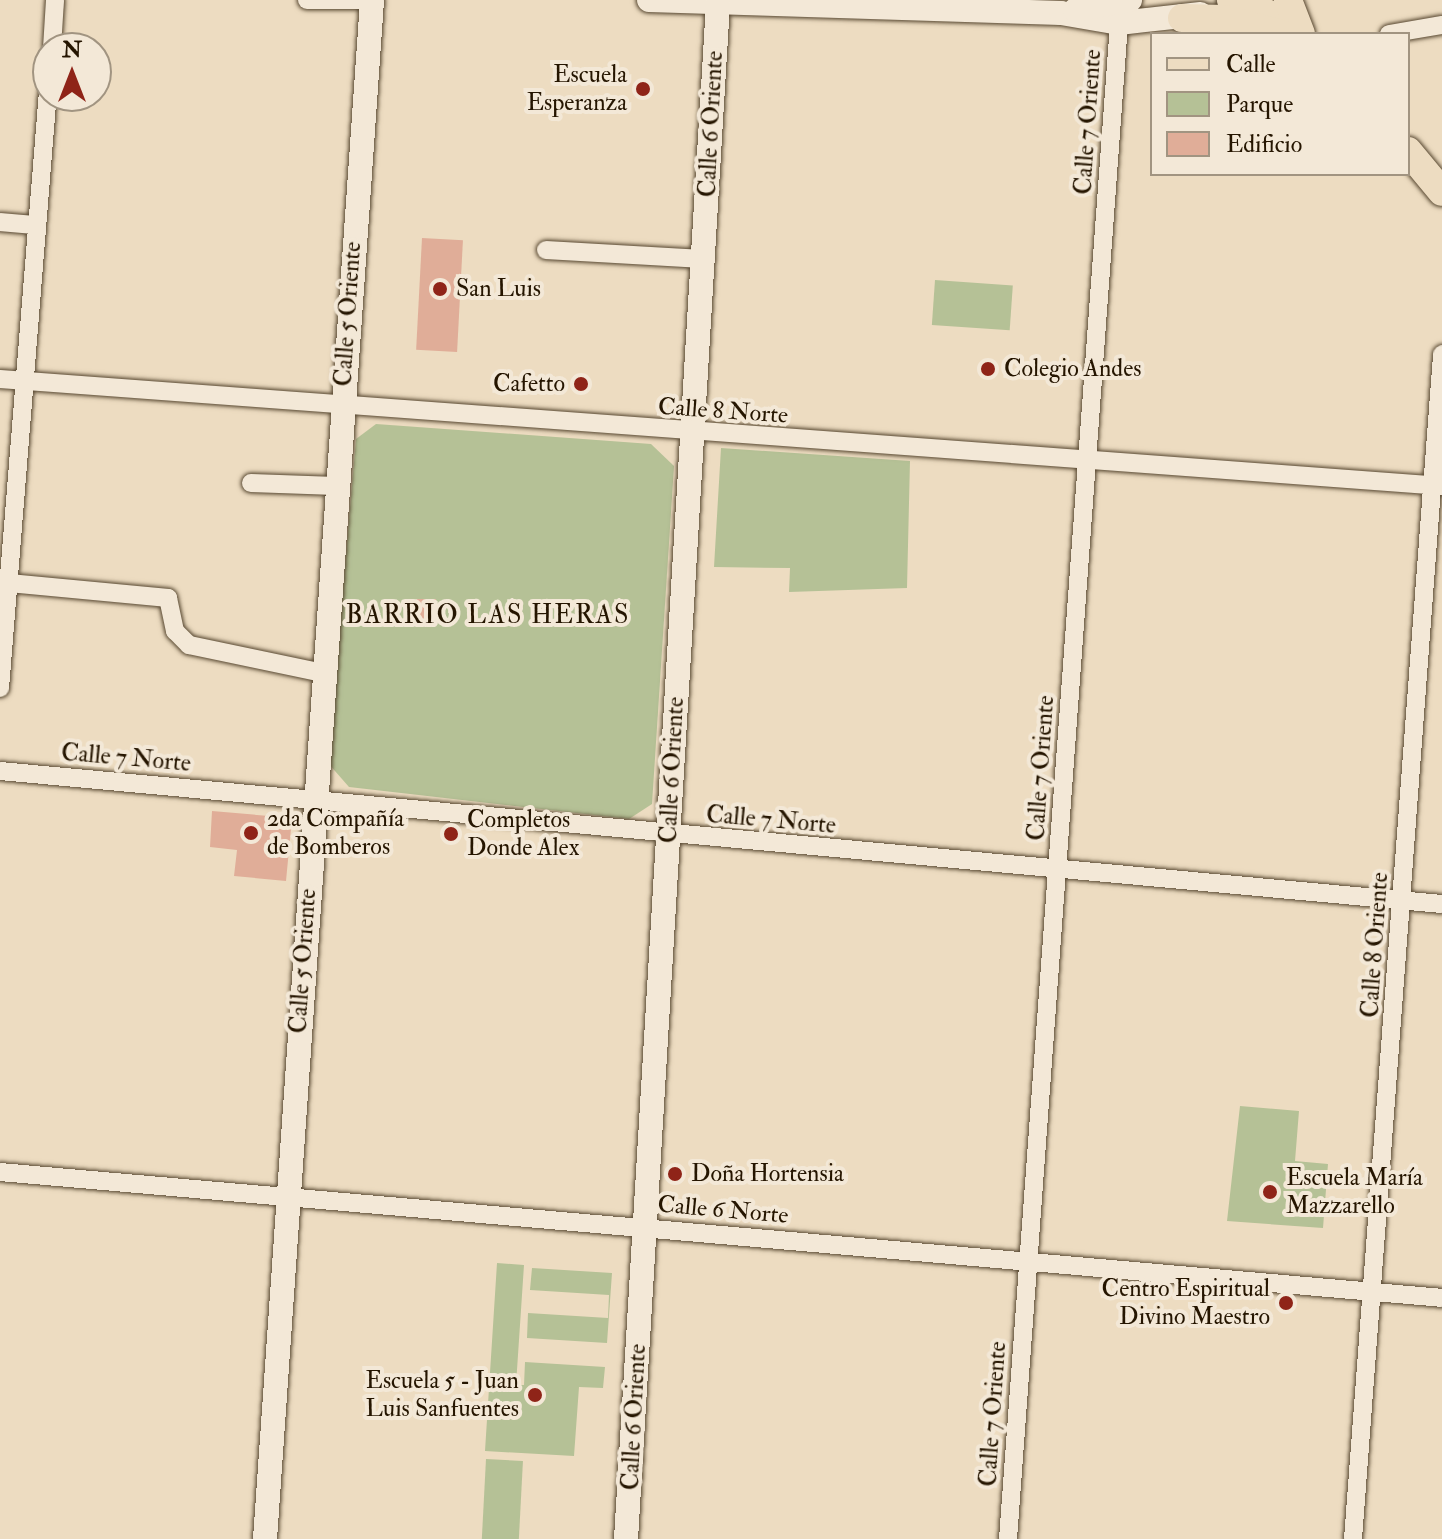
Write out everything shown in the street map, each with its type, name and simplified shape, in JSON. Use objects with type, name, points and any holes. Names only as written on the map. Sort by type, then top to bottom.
[{"type":"main road","name":"Calle 5 Oriente","points":[[265,1539],[371,0]]},
{"type":"main road","points":[[649,0],[1061,13],[1120,12],[1182,18],[1287,20]]},
{"type":"main road","points":[[1120,12],[1130,0]]},
{"type":"main road","points":[[1182,18],[1231,0],[1287,20]]},
{"type":"main road","name":"Calle 6 Oriente","points":[[626,1539],[718,2]]},
{"type":"main road","points":[[1410,153],[1442,192]]},
{"type":"street","points":[[53,32],[55,0]]},
{"type":"street","points":[[307,0],[371,0]]},
{"type":"street","name":"Calle 7 Oriente","points":[[1008,1539],[1120,12]]},
{"type":"street","points":[[1401,32],[1442,25]]},
{"type":"street","points":[[0,688],[9,583],[9,457],[25,381],[46,112]]},
{"type":"street","points":[[0,222],[37,225]]},
{"type":"street","points":[[546,250],[703,259]]},
{"type":"street","name":"Calle 8 Oriente","points":[[1353,1539],[1437,486],[1442,354]]},
{"type":"street","name":"Calle 8 Norte","points":[[0,379],[1088,464],[1437,486]]},
{"type":"street","points":[[251,483],[336,486]]},
{"type":"street","points":[[9,583],[168,598],[175,631],[189,645],[323,673]]},
{"type":"street","name":"Calle 7 Norte","points":[[0,771],[1057,872],[1442,904]]},
{"type":"street","name":"Calle 6 Norte","points":[[0,1172],[1442,1298]]},
{"type":"green space","points":[[935,280],[1013,285],[1010,330],[932,325]]},
{"type":"green space","points":[[376,424],[651,444],[674,466],[652,804],[629,819],[349,787],[328,763],[356,439]]},
{"type":"green space","points":[[721,448],[910,461],[907,588],[789,592],[790,568],[714,567]]},
{"type":"green space","points":[[1240,1106],[1299,1111],[1295,1161],[1328,1164],[1323,1228],[1227,1221]]},
{"type":"green space","points":[[497,1263],[524,1265],[516,1385],[524,1385],[525,1362],[605,1367],[603,1388],[579,1387],[574,1456],[485,1451]]},
{"type":"green space","points":[[532,1268],[612,1273],[607,1343],[527,1338],[528,1313],[608,1318],[609,1295],[530,1290]]},
{"type":"green space","points":[[486,1459],[523,1461],[519,1539],[482,1539]]},
{"type":"building","name":"San Luis","points":[[422,238],[463,240],[457,352],[416,350]]},
{"type":"building","points":[[416,599],[436,599],[436,620],[416,620]]},
{"type":"building","name":"2da Compañía de Bomberos","points":[[212,811],[292,818],[286,881],[234,876],[237,850],[210,847]]},
{"type":"place","name":"Escuela Esperanza","points":[[643,89]]},
{"type":"place","name":"San Luis","points":[[440,289]]},
{"type":"place","name":"Colegio Andes","points":[[988,369]]},
{"type":"place","name":"Cafetto","points":[[581,384]]},
{"type":"place","name":"2da Compañía de Bomberos","points":[[251,833]]},
{"type":"place","name":"Completos Donde Alex","points":[[451,834]]},
{"type":"place","name":"Doña Hortensia","points":[[675,1174]]},
{"type":"place","name":"Escuela María Mazzarello","points":[[1270,1192]]},
{"type":"place","name":"Centro Espiritual Divino Maestro","points":[[1286,1303]]},
{"type":"place","name":"Escuela 5 - Juan Luis Sanfuentes","points":[[535,1395]]},
{"type":"district","name":"BARRIO LAS HERAS","points":[[488,616]]}]
